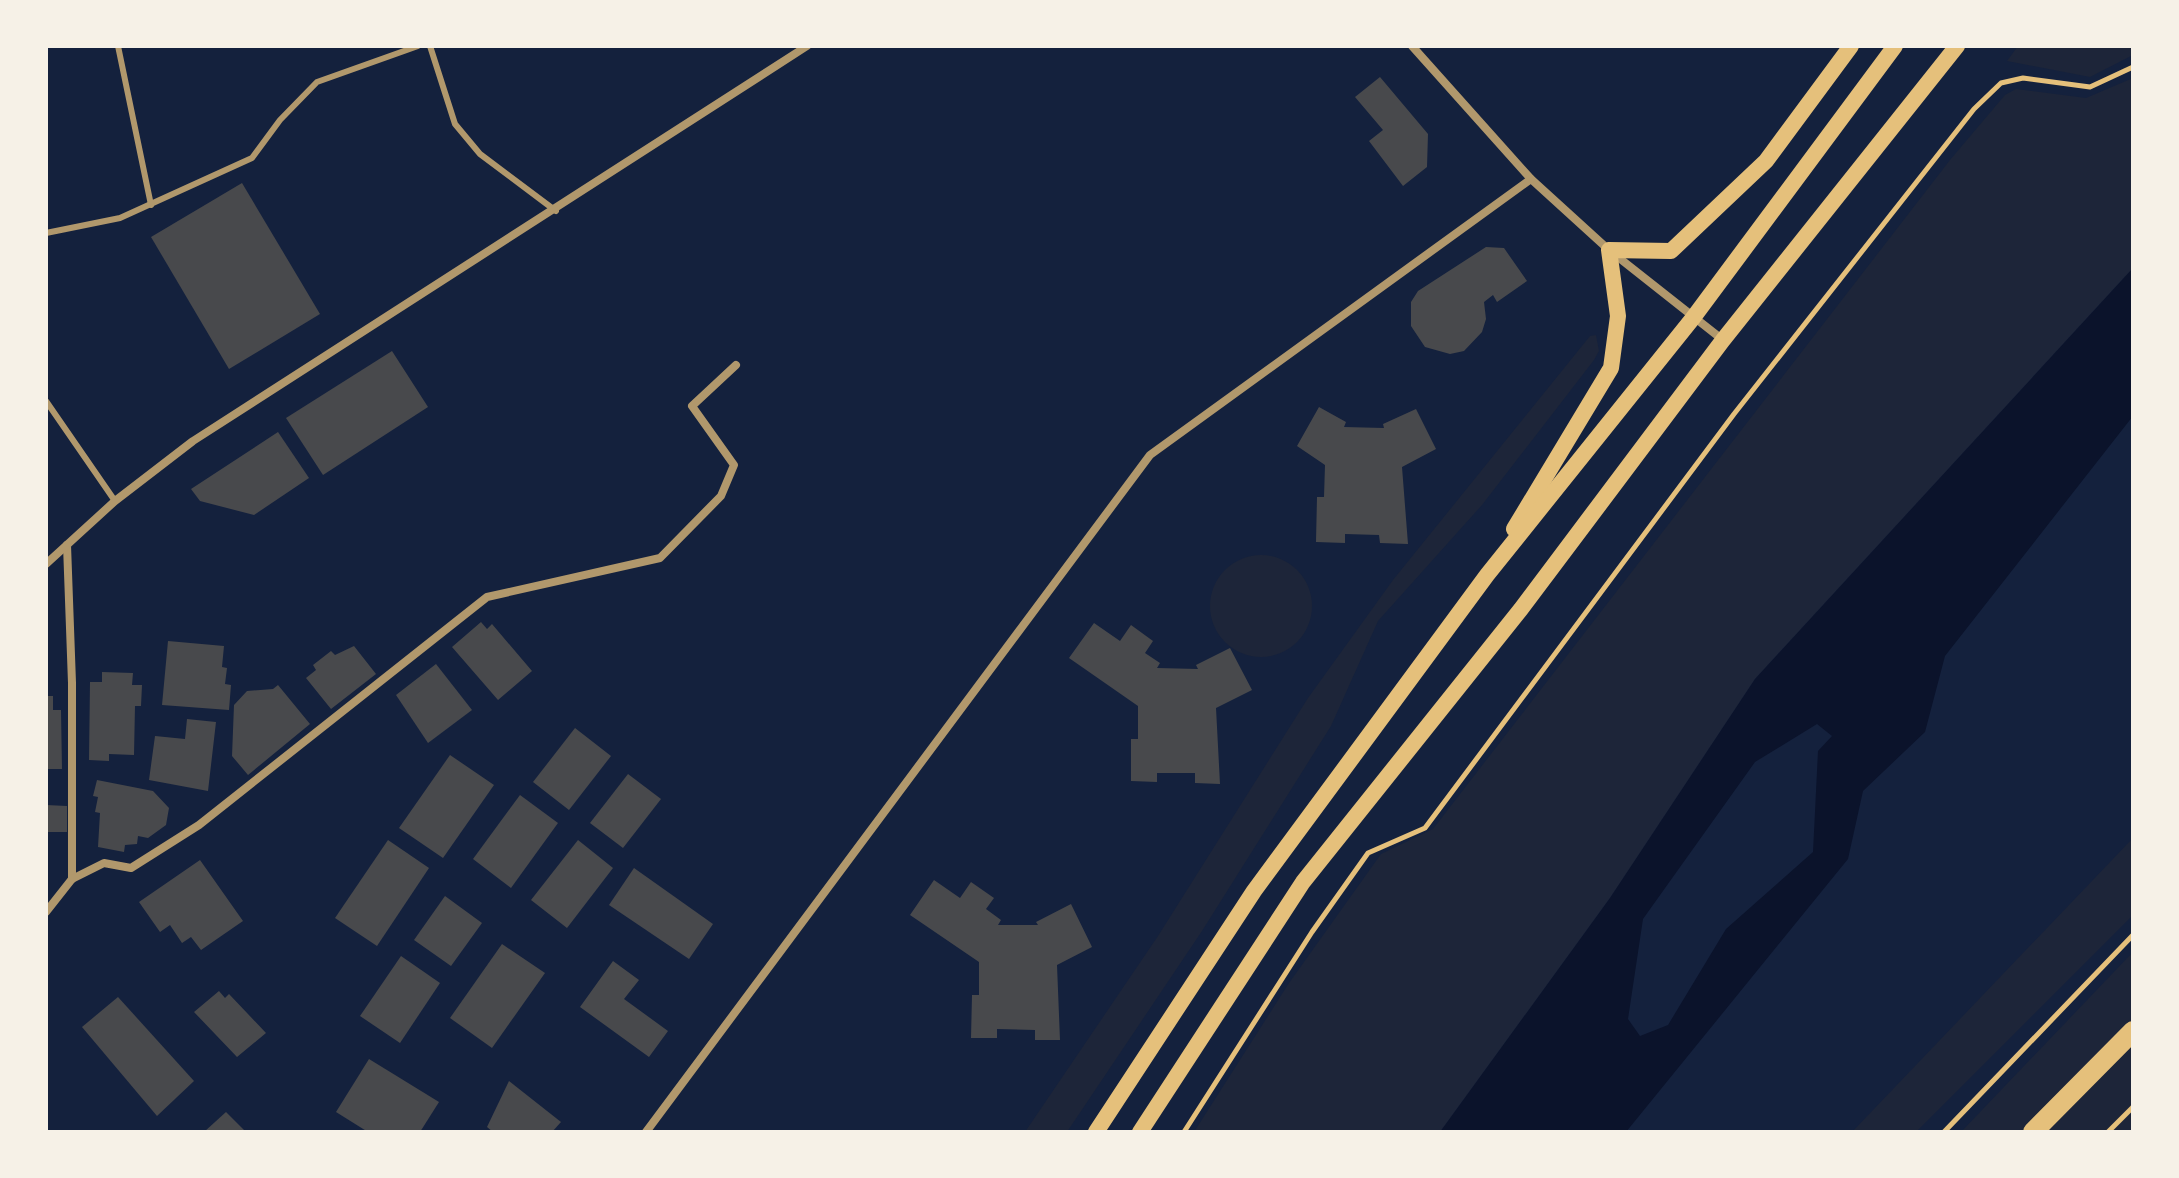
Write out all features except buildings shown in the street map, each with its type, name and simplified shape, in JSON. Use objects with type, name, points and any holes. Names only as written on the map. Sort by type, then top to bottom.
[{"type":"highway","points":[[2033,1132],[2133,1031]]},
{"type":"main road","points":[[1487,575],[1611,368],[1618,316],[1609,250],[1671,251],[1766,161],[1851,46]]},
{"type":"main road","points":[[1096,1132],[1254,891],[1487,575],[1693,318],[1895,46]]},
{"type":"main road","points":[[1140,1132],[1303,882],[1521,609],[1723,340],[1957,46]]},
{"type":"street","points":[[46,564],[115,501],[193,441],[556,211],[807,46]]},
{"type":"street","points":[[1412,46],[1531,179],[1609,250],[1723,340]]},
{"type":"street","points":[[646,1132],[1150,455],[1531,179]]},
{"type":"street","points":[[46,912],[72,879],[104,863],[131,868],[199,825],[487,597],[660,558],[721,496],[734,465],[692,406],[736,365]]},
{"type":"street","points":[[67,545],[72,683],[72,879]]},
{"type":"lane","points":[[118,46],[151,205]]},
{"type":"lane","points":[[46,233],[120,218],[252,158],[280,120],[317,82],[418,46]]},
{"type":"lane","points":[[430,46],[455,124],[480,154],[556,211]]},
{"type":"lane","points":[[46,401],[115,501]]},
{"type":"path","points":[[1184,1132],[1312,932],[1368,853],[1425,828],[1734,414],[1974,109],[2001,83],[2023,78],[2090,87],[2133,67]]},
{"type":"path","points":[[1944,1132],[2133,935]]},
{"type":"path","points":[[2108,1132],[2133,1107]]},
{"type":"shaded area","points":[[2018,46],[2133,46],[2133,55],[2090,77],[2007,61]]},
{"type":"shaded area","points":[[2133,78],[2133,268],[1755,679],[1610,898],[1440,1132],[1194,1132],[1289,983],[1381,854],[1433,829],[1950,160],[2005,95],[2016,89],[2086,98]]},
{"type":"shaded area","points":[[2133,268],[2133,416],[1945,656],[1925,732],[1863,791],[1848,859],[1626,1132],[1440,1132],[1610,898],[1755,679]],"holes":[[[1817,724],[1832,736],[1818,751],[1813,852],[1726,929],[1668,1025],[1640,1036],[1628,1019],[1643,919],[1755,762]]]},
{"type":"shaded area","points":[[1596,335],[1599,351],[1594,360],[1482,505],[1378,621],[1331,726],[1202,931],[1067,1132],[1025,1132],[1158,936],[1308,698],[1393,580],[1590,336]]},
{"type":"shaded area","points":[[1261,555],[1281,559],[1297,570],[1308,586],[1312,606],[1308,626],[1297,642],[1281,653],[1261,657],[1241,653],[1225,642],[1214,626],[1210,606],[1214,586],[1225,570],[1241,559]]},
{"type":"shaded area","points":[[2133,838],[2133,915],[1916,1132],[1852,1132]]},
{"type":"shaded area","points":[[2133,952],[2133,1132],[1961,1132]]}]
